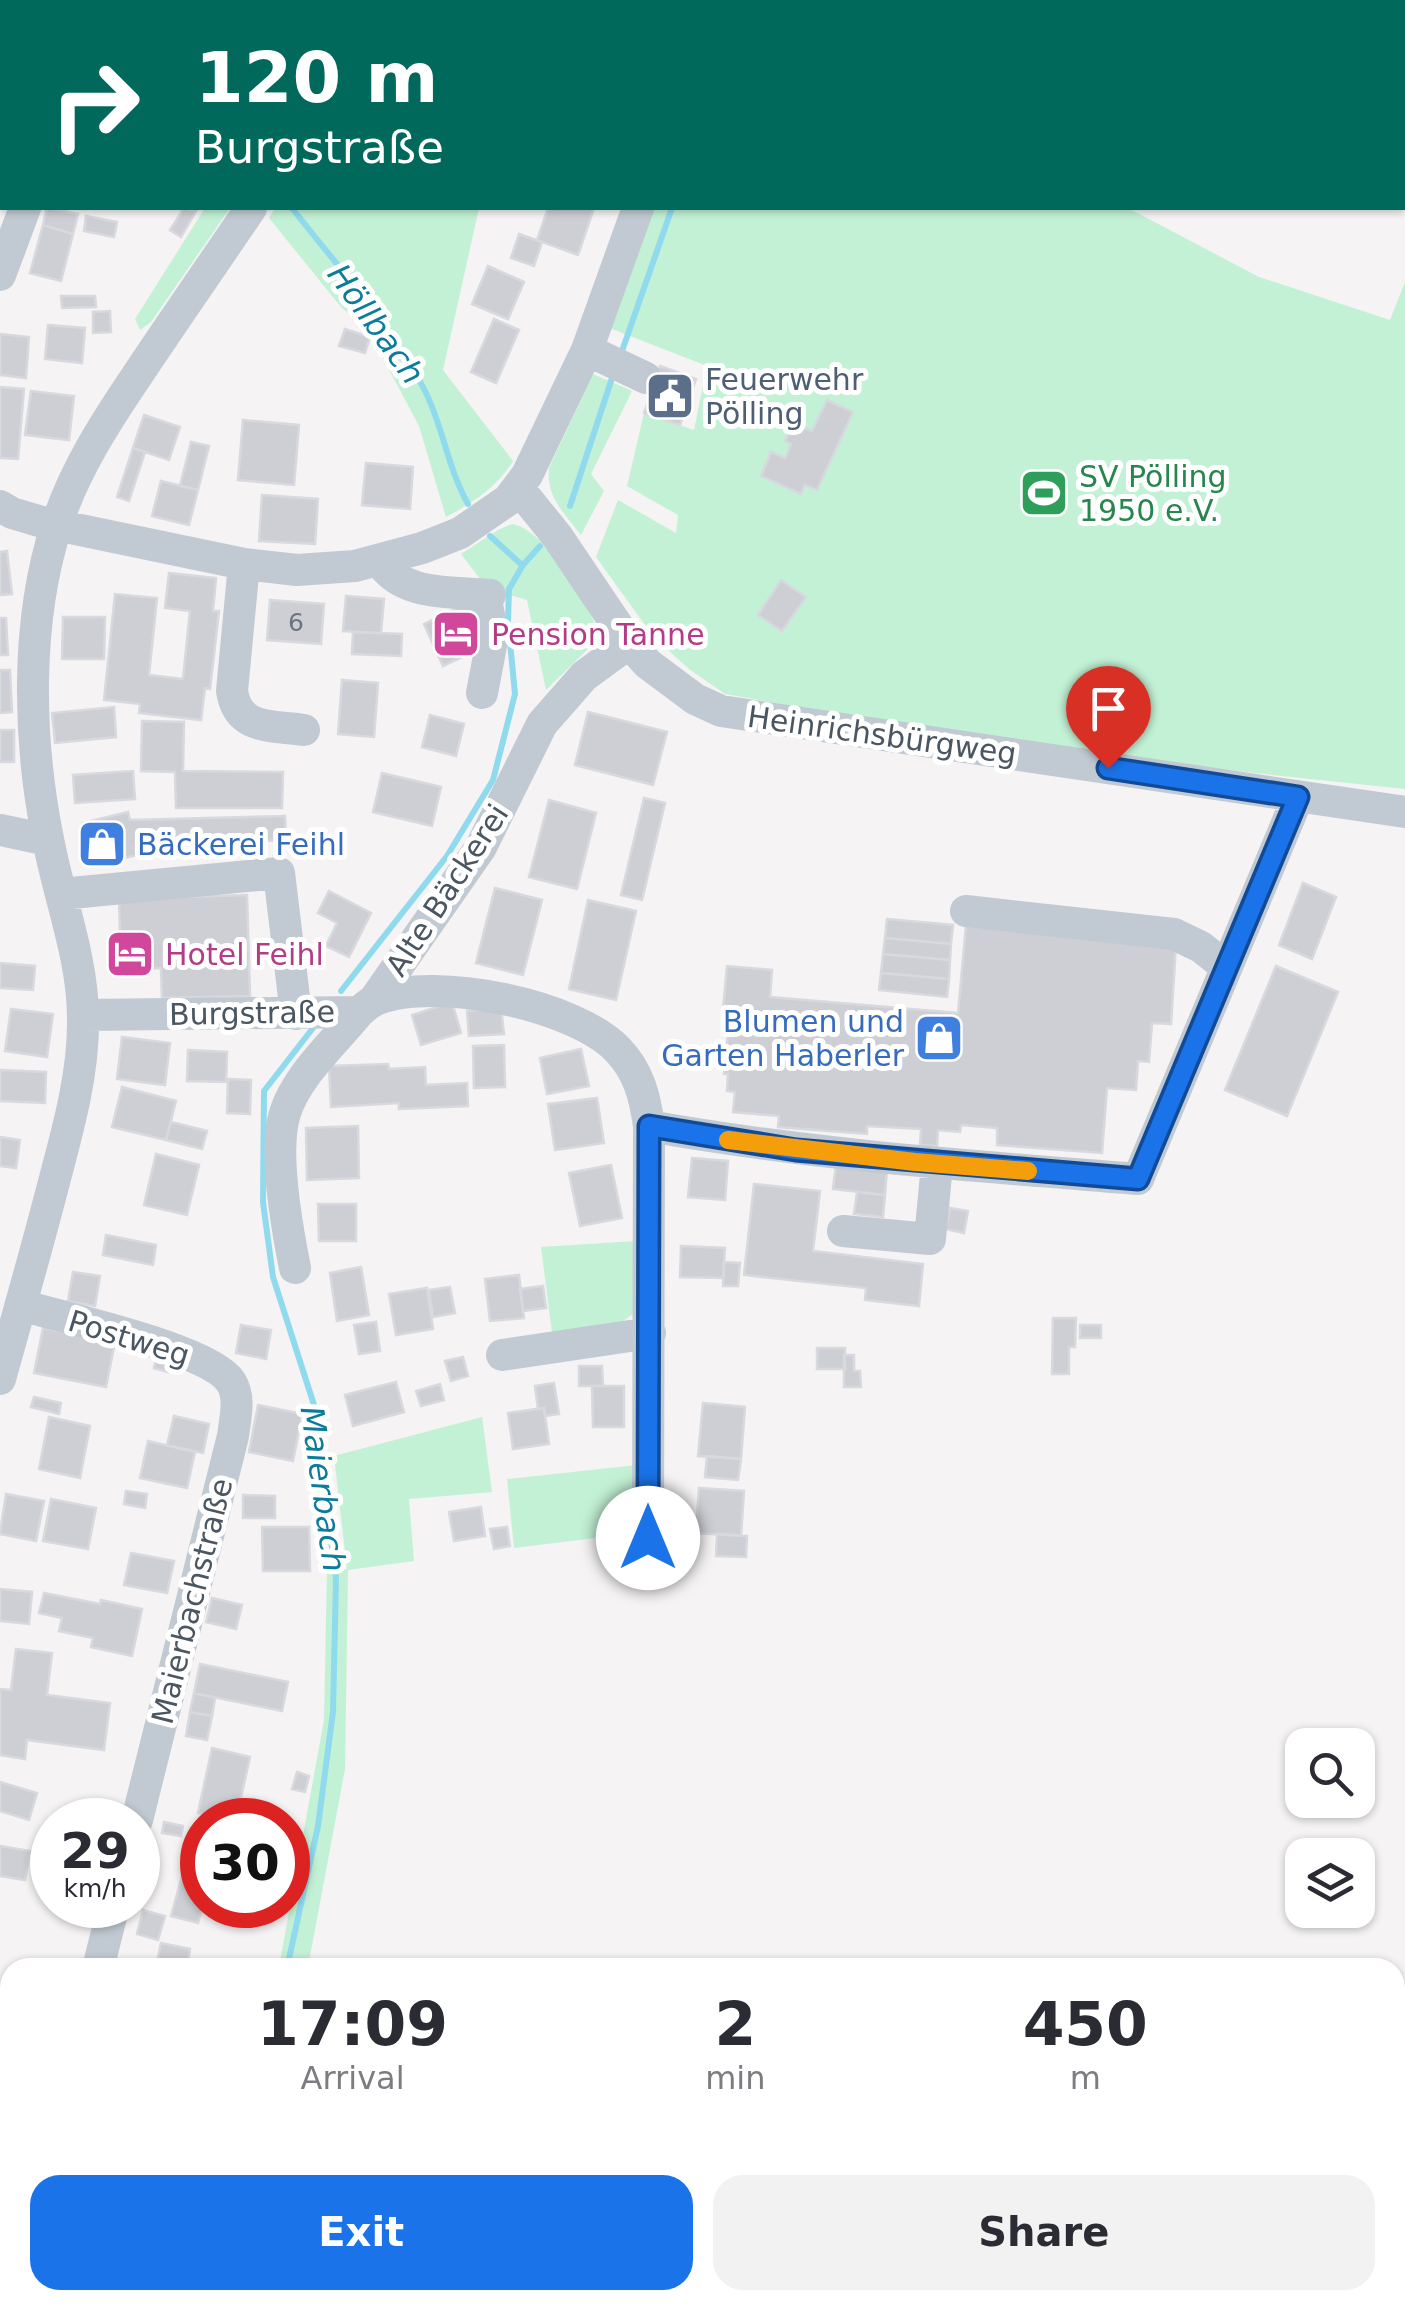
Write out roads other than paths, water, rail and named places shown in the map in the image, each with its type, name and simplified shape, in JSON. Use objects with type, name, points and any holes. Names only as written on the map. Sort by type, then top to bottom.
[{"type":"street","points":[[0,275],[25,210]]},
{"type":"street","points":[[0,1380],[16,1284],[70,1120],[84,1015],[48,840],[35,754],[33,678],[37,631],[57,524],[108,420],[250,210]]},
{"type":"street","points":[[0,506],[23,517],[244,564],[319,571],[379,560],[460,532],[518,489],[587,350],[637,210]]},
{"type":"street","points":[[587,350],[646,378]]},
{"type":"street","name":"Heinrichsbürgweg","points":[[518,489],[556,536],[629,643],[673,684],[721,711],[1405,812]]},
{"type":"street","points":[[379,560],[390,577],[405,584],[487,595],[493,635],[482,693]]},
{"type":"street","points":[[244,564],[234,704],[252,722],[304,730]]},
{"type":"street","name":"Alte Bäckerei","points":[[295,1268],[286,1223],[282,1158],[285,1113],[304,1079],[367,1006],[482,847],[542,724],[584,676],[629,643]]},
{"type":"street","points":[[649,1126],[756,1145],[1138,1179],[1298,797]]},
{"type":"street","points":[[0,830],[48,840]]},
{"type":"street","points":[[61,894],[279,873],[296,1014]]},
{"type":"street","points":[[966,911],[1174,934],[1201,947],[1226,966]]},
{"type":"street","name":"Burgstraße","points":[[84,1015],[296,1014],[367,1006],[429,992],[464,994],[522,1002],[562,1015],[599,1034],[618,1050],[641,1084],[649,1126],[648,1538]]},
{"type":"street","points":[[844,1232],[930,1239],[937,1164]]},
{"type":"street","name":"Postweg","points":[[16,1284],[190,1355],[222,1371],[231,1382]]},
{"type":"street","points":[[502,1354],[650,1333]]},
{"type":"street","name":"Maierbachstraße","points":[[142,1798],[233,1436],[236,1411],[231,1382]]},
{"type":"street","points":[[101,1958],[108,1928]]},
{"type":"waterway","name":"Höllbach","points":[[294,210],[379,318],[410,365],[430,403],[468,504]]},
{"type":"waterway","name":"Maierbach","points":[[622,351],[671,210]]},
{"type":"waterway","name":"Maierbach","points":[[570,506],[614,372]]},
{"type":"waterway","name":"Höllbach","points":[[490,536],[522,565]]},
{"type":"waterway","name":"Maierbach","points":[[341,991],[447,856],[493,780],[515,694],[509,589],[540,546]]},
{"type":"waterway","name":"Maierbach","points":[[289,1958],[318,1826],[333,1712],[336,1579],[314,1405],[273,1277],[263,1202],[264,1091],[313,1028]]},
{"type":"place","name":"Feuerwehr Pölling","points":[[670,396]]},
{"type":"place","name":"SV Pölling 1950 e.V.","points":[[1044,493]]},
{"type":"place","name":"Pension Tanne","points":[[456,634]]},
{"type":"place","name":"Bäckerei Feihl","points":[[102,844]]},
{"type":"place","name":"Hotel Feihl","points":[[130,954]]},
{"type":"place","name":"Blumen und Garten Haberler","points":[[939,1038]]}]
